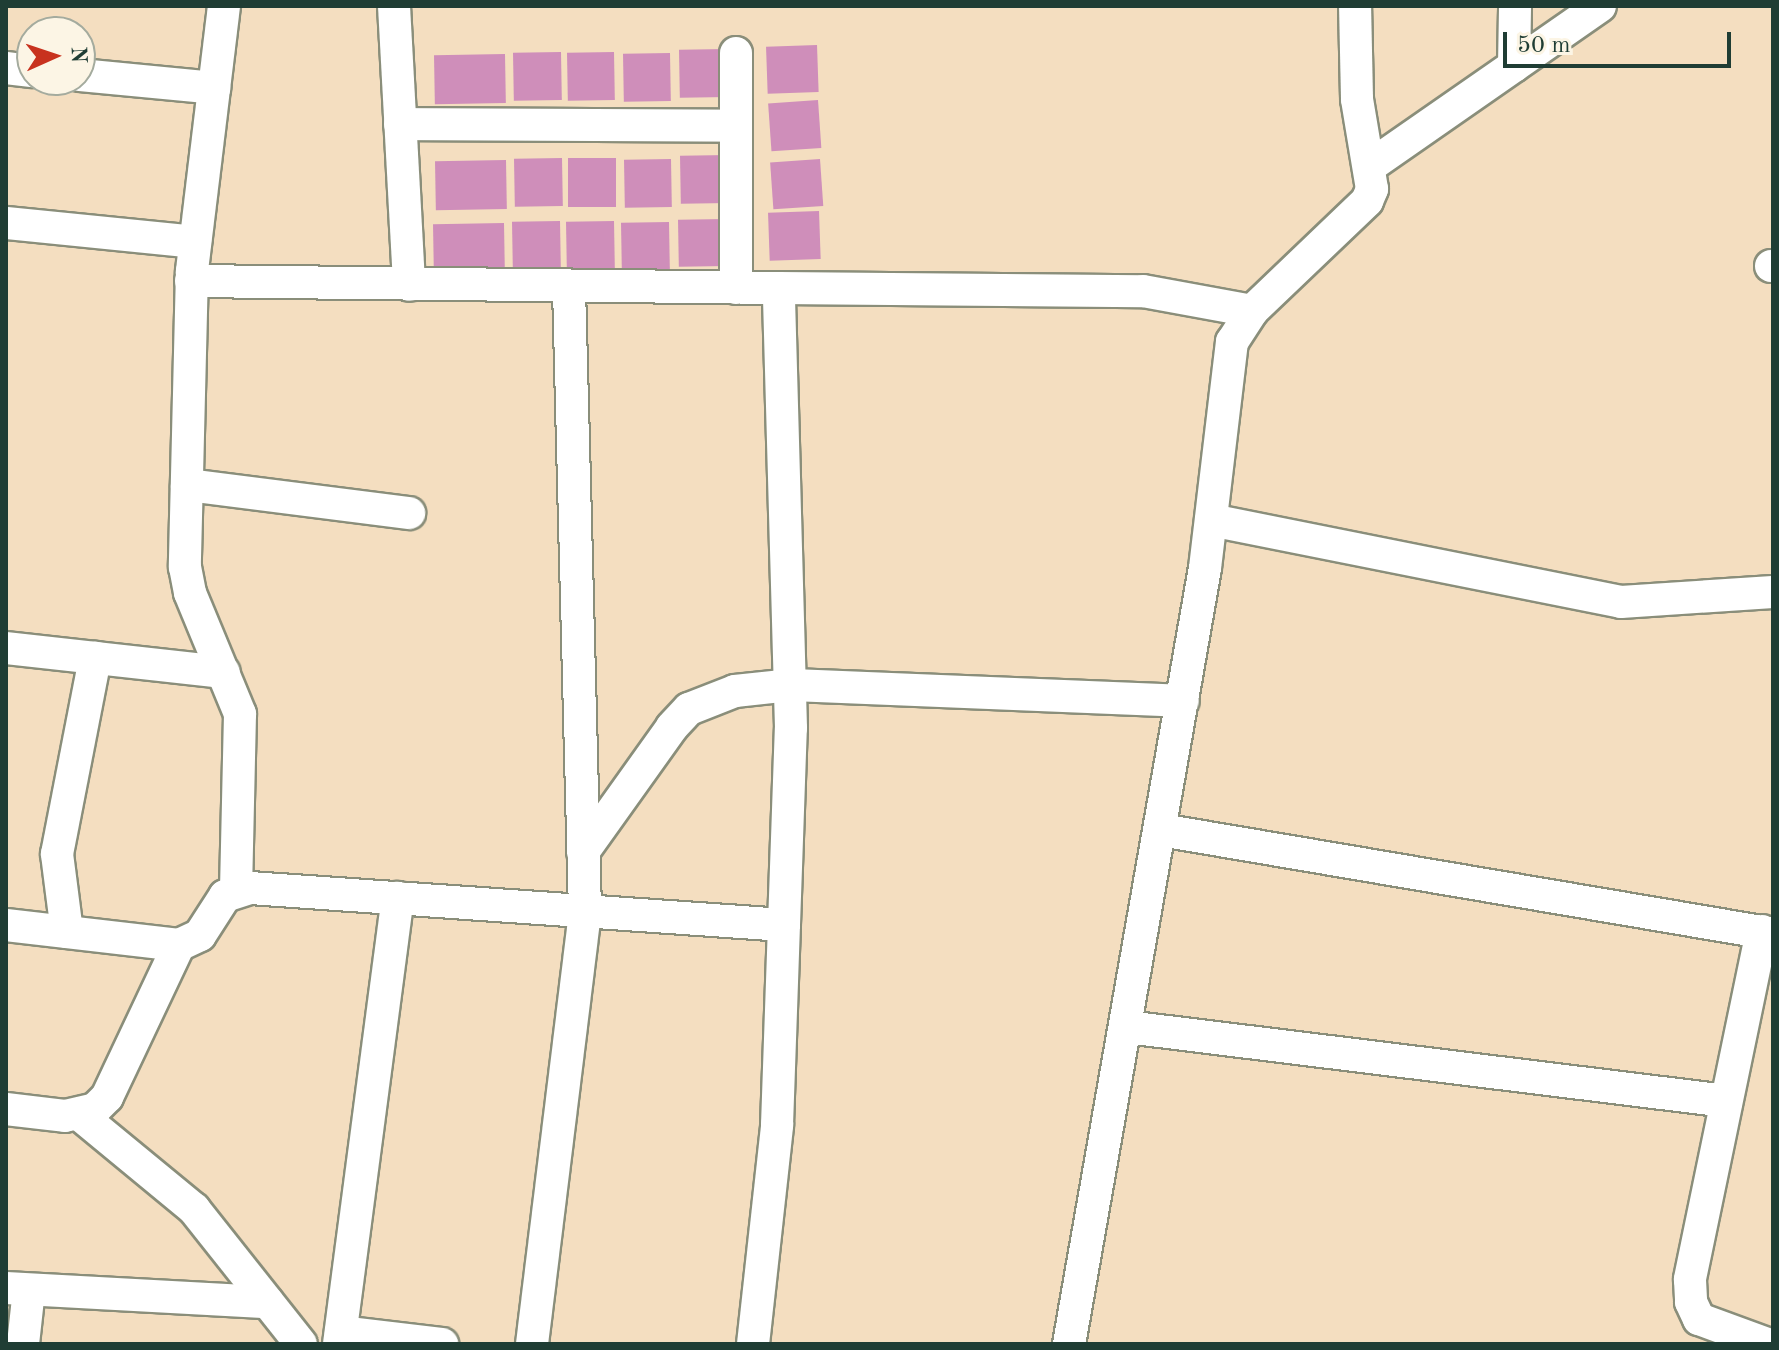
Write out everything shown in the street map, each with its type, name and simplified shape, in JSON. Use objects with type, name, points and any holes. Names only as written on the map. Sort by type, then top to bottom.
[{"type":"street","points":[[224,6],[191,281],[186,580],[240,714],[236,889]]},
{"type":"street","points":[[394,6],[409,285]]},
{"type":"street","points":[[1069,1344],[1183,701],[1211,520],[1232,342],[1252,311],[1367,201],[1370,166],[1357,99],[1355,6]]},
{"type":"street","points":[[1514,66],[1515,6]]},
{"type":"street","points":[[1370,166],[1600,6]]},
{"type":"street","points":[[736,53],[736,288]]},
{"type":"street","points":[[96,77],[214,88]]},
{"type":"street","points":[[400,124],[736,126]]},
{"type":"street","points":[[6,223],[195,242]]},
{"type":"street","points":[[191,281],[1143,291],[1252,311]]},
{"type":"street","points":[[532,1344],[585,911],[569,287]]},
{"type":"street","points":[[753,1344],[777,1125],[790,685],[779,288]]},
{"type":"street","points":[[187,485],[409,513]]},
{"type":"street","points":[[1211,520],[1621,602],[1773,592]]},
{"type":"street","points":[[6,648],[224,672]]},
{"type":"street","points":[[67,932],[57,854],[95,658]]},
{"type":"street","points":[[583,852],[689,709],[735,691],[790,685],[1183,701]]},
{"type":"street","points":[[1161,830],[1768,932],[1726,1101],[1690,1280],[1691,1302],[1699,1319],[1714,1329],[1767,1344]]},
{"type":"street","points":[[6,925],[179,945],[200,935],[225,896],[236,889],[784,925]]},
{"type":"street","points":[[398,898],[340,1338],[442,1344]]},
{"type":"street","points":[[80,1115],[107,1097],[179,945]]},
{"type":"street","points":[[1127,1027],[1726,1101]]},
{"type":"street","points":[[6,1109],[80,1115],[194,1209],[301,1344]]},
{"type":"street","points":[[23,1344],[18,1289],[268,1302]]},
{"type":"building","points":[[817,45],[819,92],[768,94],[766,47]]},
{"type":"building","points":[[727,49],[728,97],[680,98],[679,50]]},
{"type":"building","points":[[561,52],[562,100],[514,101],[513,53]]},
{"type":"building","points":[[614,52],[615,100],[568,101],[567,53]]},
{"type":"building","points":[[670,53],[671,101],[624,102],[623,54]]},
{"type":"building","points":[[505,54],[506,103],[435,104],[434,55]]},
{"type":"building","points":[[818,100],[821,148],[771,151],[768,103]]},
{"type":"building","points":[[728,155],[729,203],[681,204],[680,156]]},
{"type":"building","points":[[562,158],[563,206],[515,207],[514,159]]},
{"type":"building","points":[[568,158],[616,158],[616,207],[568,207]]},
{"type":"building","points":[[671,159],[672,207],[625,208],[624,160]]},
{"type":"building","points":[[820,159],[823,206],[773,209],[770,162]]},
{"type":"building","points":[[506,160],[507,209],[436,210],[435,161]]},
{"type":"building","points":[[819,211],[821,259],[770,261],[768,213]]},
{"type":"building","points":[[726,219],[727,266],[679,267],[678,220]]},
{"type":"building","points":[[560,221],[561,269],[513,270],[512,222]]},
{"type":"building","points":[[614,221],[615,269],[567,270],[566,222]]},
{"type":"building","points":[[669,222],[670,270],[622,271],[621,223]]},
{"type":"building","points":[[504,223],[505,272],[434,273],[433,224]]}]
